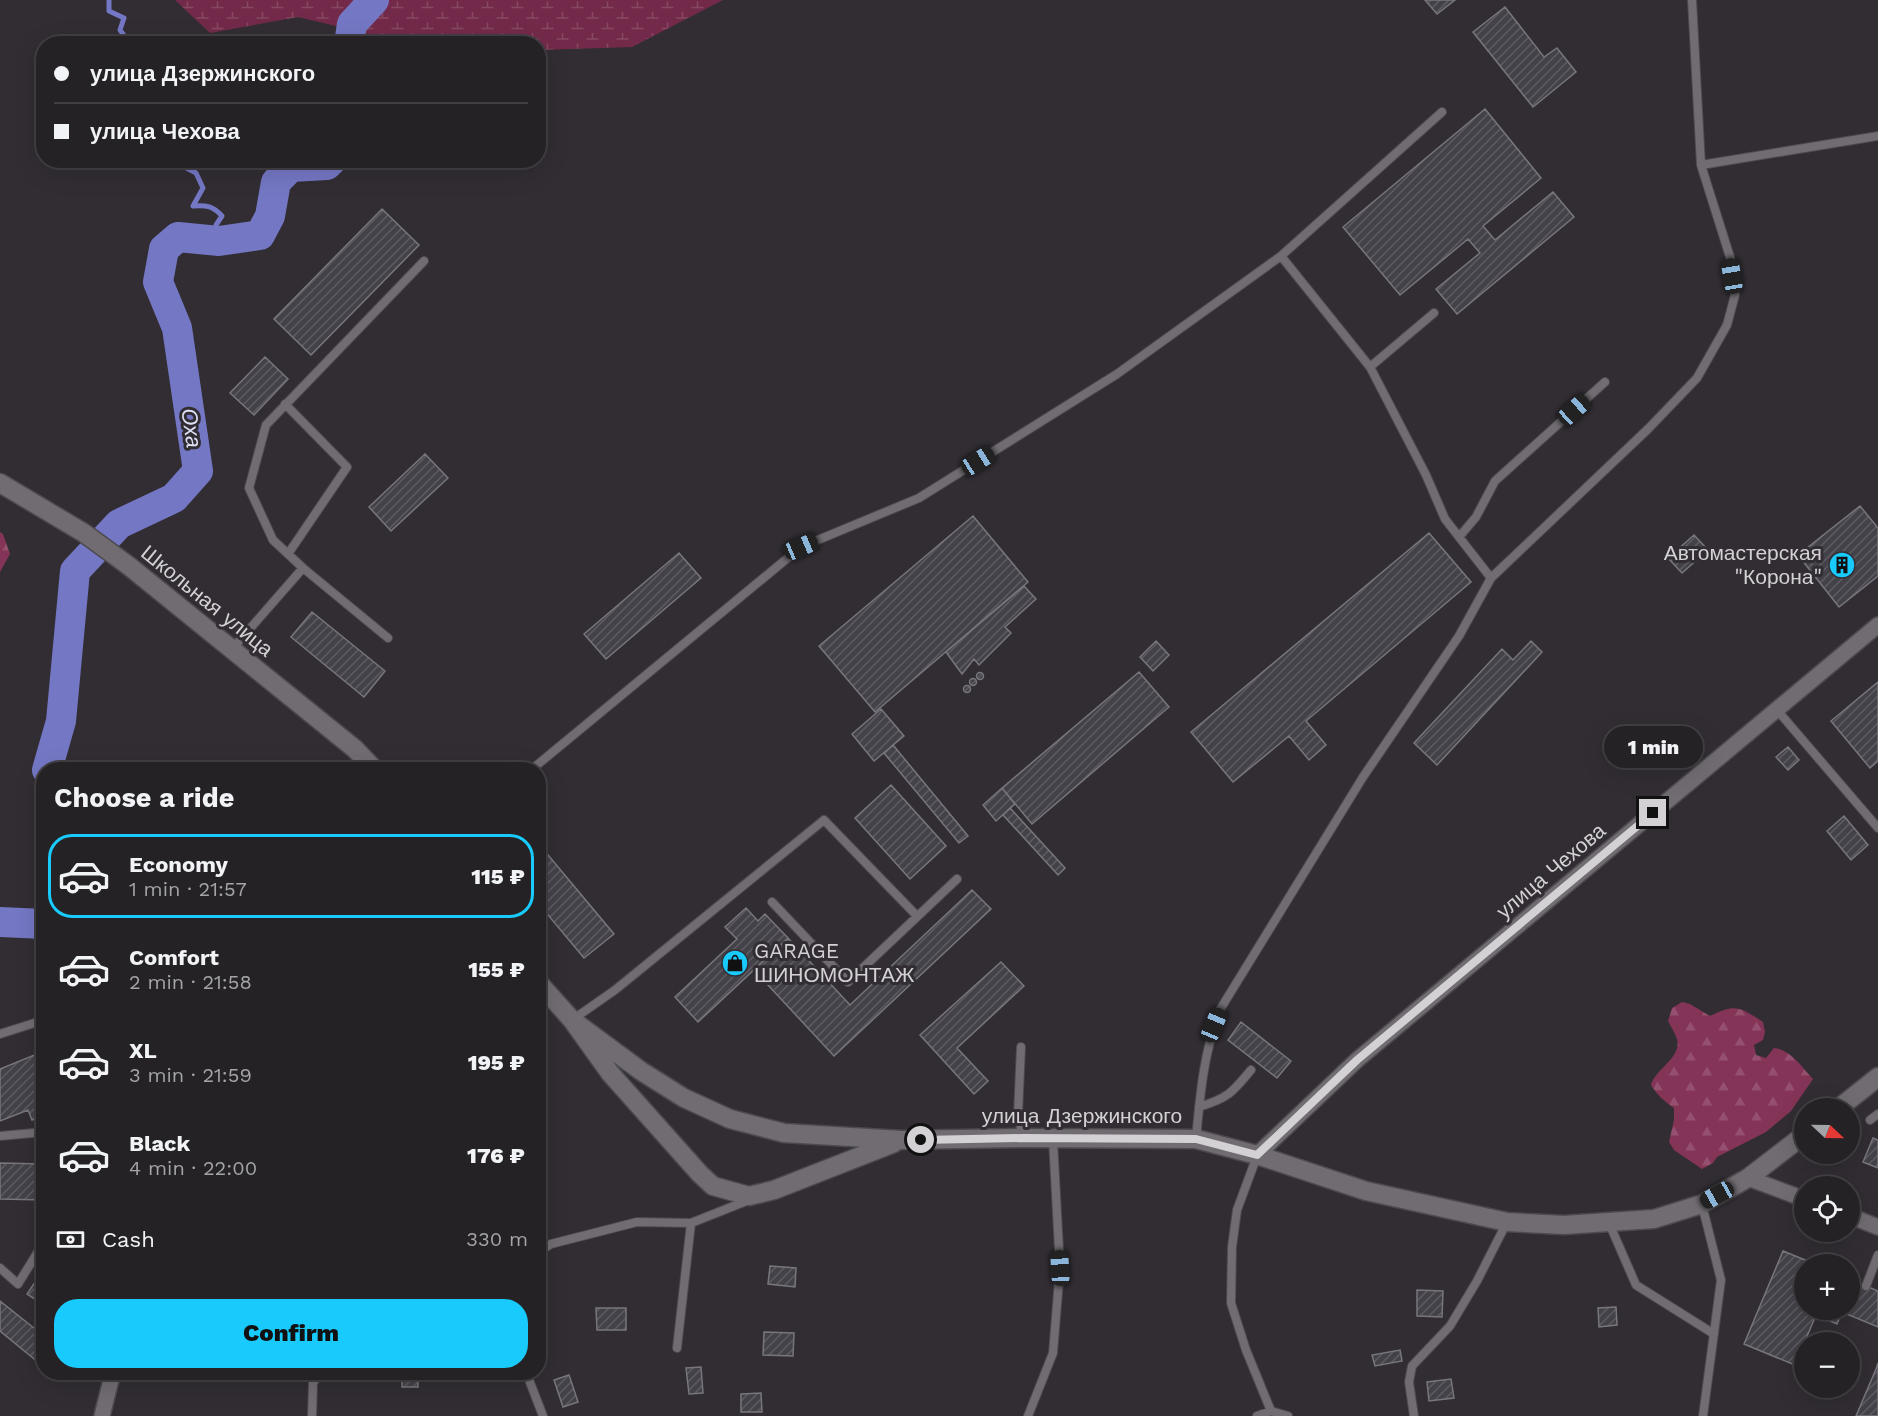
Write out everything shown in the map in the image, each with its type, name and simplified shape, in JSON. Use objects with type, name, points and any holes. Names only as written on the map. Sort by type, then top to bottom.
[{"type":"street","name":"Школьная улица","points":[[0,483],[84,533],[129,566],[355,749],[367,762]]},
{"type":"street","name":"улица Чехова","points":[[1257,1155],[1357,1060],[1878,625]]},
{"type":"street","points":[[546,991],[572,1020]]},
{"type":"street","name":"улица Дзержинского","points":[[572,1020],[610,1073],[713,1186],[749,1196],[774,1190],[901,1140]]},
{"type":"street","name":"улица Дзержинского","points":[[572,1020],[650,1077],[684,1098],[730,1119],[784,1133],[901,1140],[1196,1139],[1257,1155],[1366,1191],[1507,1222],[1564,1225],[1654,1219],[1702,1204],[1748,1178],[1794,1143]]},
{"type":"street","points":[[1852,1098],[1878,1077]]},
{"type":"street","points":[[1748,1178],[1794,1195]]},
{"type":"street","points":[[1860,1220],[1878,1227]]},
{"type":"street","points":[[102,1416],[111,1380]]},
{"type":"lane","points":[[1196,1139],[1201,1085],[1214,1025],[1221,1008],[1363,777],[1459,636],[1491,578],[1648,429],[1697,378],[1727,325],[1735,295],[1730,257],[1701,165],[1692,0]]},
{"type":"lane","points":[[541,762],[801,547],[919,498],[1117,374],[1281,256],[1442,112]]},
{"type":"lane","points":[[1701,165],[1878,136]]},
{"type":"lane","points":[[1281,256],[1370,367],[1426,475],[1445,519],[1491,578]]},
{"type":"lane","points":[[388,638],[303,568],[273,540],[249,488],[266,425],[424,261]]},
{"type":"lane","points":[[1370,367],[1434,314]]},
{"type":"lane","points":[[1459,537],[1476,517],[1495,481],[1605,382]]},
{"type":"lane","points":[[285,404],[347,467],[288,555]]},
{"type":"lane","points":[[232,649],[303,568]]},
{"type":"lane","points":[[1777,710],[1878,828]]},
{"type":"lane","points":[[572,1020],[615,990],[824,820],[917,916]]},
{"type":"lane","points":[[772,902],[848,982],[957,879]]},
{"type":"lane","points":[[0,1034],[36,1023]]},
{"type":"lane","points":[[1021,1047],[1018,1114],[1023,1138]]},
{"type":"lane","points":[[1199,1107],[1224,1099],[1236,1089],[1251,1070]]},
{"type":"lane","points":[[1870,1120],[1878,1114]]},
{"type":"lane","points":[[0,1136],[36,1133]]},
{"type":"lane","points":[[1028,1416],[1053,1353],[1060,1268],[1053,1138]]},
{"type":"lane","points":[[1257,1155],[1237,1210],[1232,1247],[1231,1303],[1246,1350],[1271,1411]]},
{"type":"lane","points":[[546,1247],[637,1222],[691,1223],[774,1190]]},
{"type":"lane","points":[[1702,1204],[1721,1280],[1703,1416]]},
{"type":"lane","points":[[1414,1416],[1409,1382],[1412,1366],[1450,1326],[1477,1281],[1507,1222]]},
{"type":"lane","points":[[1609,1222],[1636,1286],[1714,1334]]},
{"type":"lane","points":[[677,1348],[691,1223]]},
{"type":"lane","points":[[0,1268],[18,1284],[36,1255]]},
{"type":"lane","points":[[1866,1286],[1878,1255]]},
{"type":"lane","points":[[312,1416],[315,1380]]},
{"type":"lane","points":[[529,1380],[543,1416]]},
{"type":"lane","points":[[1257,1416],[1271,1411],[1288,1416]]},
{"type":"green space","points":[[175,0],[723,0],[632,47],[546,50],[546,36],[378,36],[298,17],[210,33]]},
{"type":"green space","points":[[0,532],[3,534],[10,554],[0,572]]},
{"type":"green space","points":[[1682,1002],[1710,1016],[1732,1008],[1749,1013],[1763,1022],[1765,1032],[1763,1040],[1754,1045],[1756,1055],[1766,1058],[1774,1048],[1780,1049],[1796,1060],[1813,1079],[1800,1098],[1794,1098],[1794,1107],[1791,1111],[1766,1132],[1717,1157],[1713,1163],[1702,1169],[1674,1150],[1669,1142],[1674,1108],[1661,1098],[1651,1085],[1653,1079],[1676,1052],[1677,1039],[1668,1021],[1672,1008]]},
{"type":"building","points":[[1425,0],[1455,0],[1437,14]]},
{"type":"building","points":[[1505,7],[1544,57],[1557,48],[1576,72],[1533,107],[1473,32]]},
{"type":"building","points":[[1485,109],[1541,178],[1483,226],[1495,240],[1553,192],[1574,217],[1457,314],[1436,289],[1480,253],[1468,239],[1400,295],[1343,227]]},
{"type":"building","points":[[382,209],[419,245],[311,355],[274,319]]},
{"type":"building","points":[[265,357],[288,379],[254,415],[230,393]]},
{"type":"building","points":[[425,454],[448,478],[391,531],[369,507]]},
{"type":"building","name":"Автомастерская \"Корона\"","points":[[1860,506],[1878,528],[1878,576],[1839,607],[1798,555]]},
{"type":"building","points":[[973,516],[1028,582],[875,712],[819,646]]},
{"type":"building","points":[[1429,533],[1471,582],[1306,721],[1326,745],[1309,760],[1289,736],[1233,782],[1191,732]]},
{"type":"building","points":[[1694,535],[1708,550],[1682,573],[1668,558]]},
{"type":"building","points":[[679,553],[701,578],[606,659],[584,634]]},
{"type":"building","points":[[1024,586],[1036,599],[1005,627],[1011,633],[979,665],[974,659],[962,674],[946,652]]},
{"type":"building","points":[[312,612],[385,671],[364,697],[291,637]]},
{"type":"building","points":[[1156,641],[1169,655],[1153,671],[1140,657]]},
{"type":"building","points":[[1531,641],[1542,652],[1437,765],[1414,743],[1502,649],[1513,660]]},
{"type":"building","points":[[1139,672],[1169,707],[1032,824],[1002,788]]},
{"type":"building","points":[[980,673],[983,676],[980,679],[977,676]]},
{"type":"building","points":[[973,679],[976,682],[973,685],[970,682]]},
{"type":"building","points":[[1878,682],[1878,761],[1870,768],[1831,721]]},
{"type":"building","points":[[967,686],[970,689],[967,692],[964,689]]},
{"type":"building","points":[[881,709],[904,736],[874,761],[852,734]]},
{"type":"building","points":[[893,745],[968,836],[959,843],[884,753]]},
{"type":"building","points":[[1788,747],[1799,760],[1788,770],[1776,757]]},
{"type":"building","points":[[891,785],[946,846],[910,879],[855,818]]},
{"type":"building","points":[[1002,788],[1015,804],[996,821],[983,805]]},
{"type":"building","points":[[1010,808],[1065,868],[1058,875],[1003,815]]},
{"type":"building","points":[[1844,816],[1868,845],[1851,860],[1827,831]]},
{"type":"building","points":[[546,853],[614,934],[584,958],[546,913]]},
{"type":"building","points":[[972,890],[991,909],[834,1056],[754,970],[788,938],[850,1005]]},
{"type":"building","points":[[746,908],[758,921],[765,914],[788,938],[698,1022],[675,997],[737,939],[725,927]]},
{"type":"building","points":[[1001,962],[1024,986],[957,1048],[988,1081],[974,1094],[920,1035]]},
{"type":"building","points":[[1241,1022],[1291,1061],[1277,1078],[1228,1040]]},
{"type":"building","points":[[36,1054],[36,1119],[32,1120],[28,1110],[0,1121],[0,1069]]},
{"type":"building","points":[[1873,1138],[1878,1140],[1878,1168],[1863,1162]]},
{"type":"building","points":[[0,1163],[36,1164],[36,1200],[0,1199]]},
{"type":"building","points":[[1783,1251],[1794,1255],[1794,1320],[1814,1320],[1809,1332],[1794,1332],[1794,1365],[1744,1344]]},
{"type":"building","points":[[770,1266],[796,1268],[795,1287],[768,1284]]},
{"type":"building","points":[[36,1281],[36,1300],[27,1294]]},
{"type":"building","points":[[1860,1283],[1878,1291],[1878,1327],[1860,1320]]},
{"type":"building","points":[[1417,1290],[1443,1291],[1442,1317],[1417,1316]]},
{"type":"building","points":[[0,1301],[36,1330],[36,1361],[0,1331]]},
{"type":"building","points":[[1616,1307],[1617,1325],[1599,1327],[1598,1308]]},
{"type":"building","points":[[596,1308],[626,1308],[626,1330],[597,1330]]},
{"type":"building","points":[[764,1332],[794,1333],[793,1356],[763,1355]]},
{"type":"building","points":[[1400,1350],[1402,1361],[1375,1366],[1372,1355]]},
{"type":"building","points":[[1878,1363],[1878,1416],[1856,1416],[1876,1369]]},
{"type":"building","points":[[701,1367],[703,1393],[689,1394],[686,1368]]},
{"type":"building","points":[[569,1375],[578,1402],[563,1407],[554,1380]]},
{"type":"building","points":[[1451,1379],[1454,1398],[1429,1401],[1427,1382]]},
{"type":"building","points":[[402,1380],[418,1380],[418,1387],[402,1387]]},
{"type":"building","points":[[761,1393],[762,1412],[741,1412],[741,1394]]},
{"type":"waterway","points":[[109,0],[109,11],[124,18],[120,30],[124,36]]},
{"type":"waterway","name":"Оха","points":[[350,36],[352,24],[374,0]]},
{"type":"waterway","points":[[187,168],[196,173],[203,188],[193,206],[209,207],[222,216],[216,225],[219,241]]},
{"type":"waterway","name":"Оха","points":[[49,762],[61,721],[75,571],[119,524],[174,498],[198,471],[177,328],[158,282],[164,249],[178,237],[219,241],[260,235],[270,216],[276,182],[290,168]]},
{"type":"waterway","name":"Оха","points":[[0,922],[36,924]]},
{"type":"place","name":"Автомастерская \"Корона\"","points":[[1842,565]]},
{"type":"place","name":"GARAGE ШИНОМОНТАЖ","points":[[735,963]]},
{"type":"route","points":[[921,1140],[1196,1139],[1257,1155],[1357,1060],[1653,813]]}]
